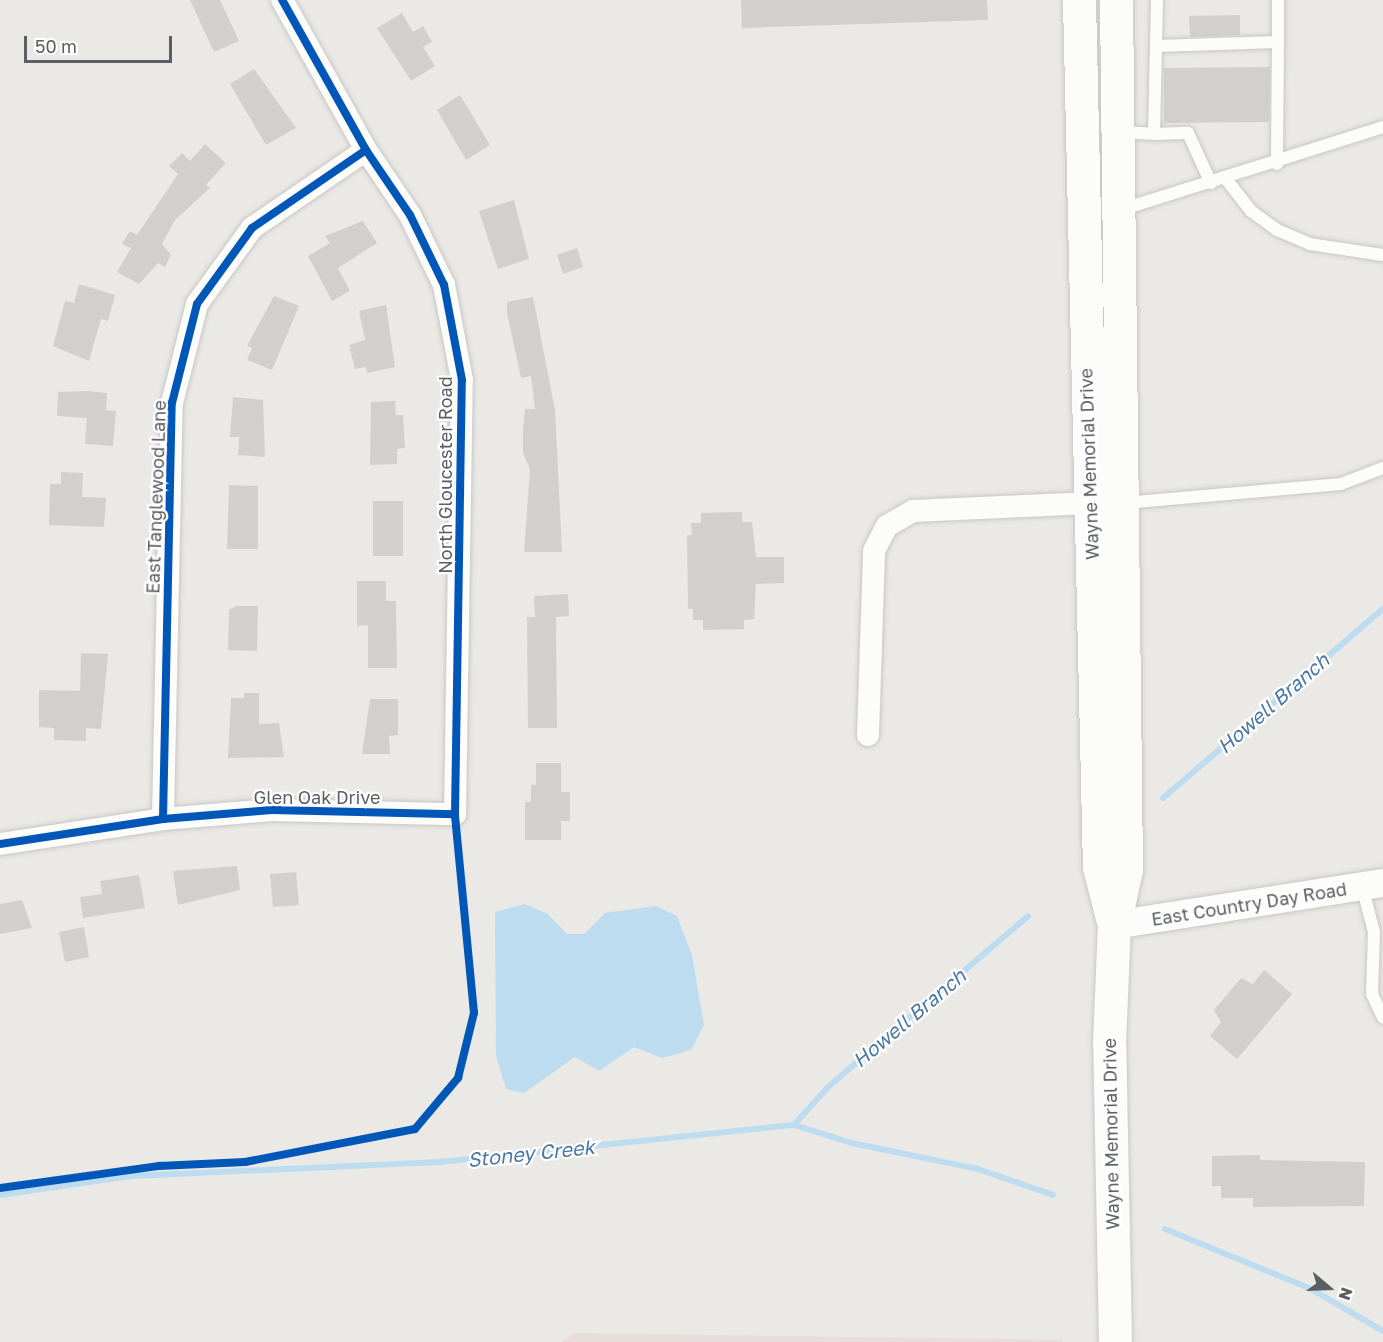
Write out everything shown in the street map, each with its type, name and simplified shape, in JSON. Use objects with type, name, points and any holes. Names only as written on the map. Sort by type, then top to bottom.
[{"type":"main road","name":"Wayne Memorial Drive","points":[[1079,0],[1126,869],[1114,925],[1109,1043],[1115,1342]]},
{"type":"main road","name":"Wayne Memorial Drive","points":[[1106,503],[1116,211],[1116,0]]},
{"type":"street","name":"North Gloucester Road","points":[[282,0],[366,150],[410,215],[444,285],[462,380],[455,814]]},
{"type":"street","name":"East Tanglewood Lane","points":[[163,819],[172,403],[197,304],[252,228],[366,150]]},
{"type":"street","points":[[868,735],[874,551],[887,526],[913,512],[1106,503]]},
{"type":"street","name":"Glen Oak Drive","points":[[0,844],[163,819],[272,810],[455,814]]},
{"type":"street","name":"East Country Day Road","points":[[1114,925],[1373,885]]},
{"type":"lane","points":[[1154,134],[1157,0]]},
{"type":"lane","points":[[1277,164],[1278,0]]},
{"type":"lane","points":[[1156,46],[1278,42]]},
{"type":"lane","points":[[1116,211],[1277,164],[1383,127]]},
{"type":"lane","points":[[1116,132],[1188,133],[1211,183]]},
{"type":"lane","points":[[1226,179],[1251,212],[1277,230],[1310,244],[1383,255]]},
{"type":"lane","points":[[1106,503],[1341,484],[1383,468]]},
{"type":"lane","points":[[1373,885],[1374,932],[1371,994],[1383,1018]]},
{"type":"shaded area","points":[[575,1333],[1062,1340],[1062,1342],[561,1342]]},
{"type":"water","points":[[525,904],[548,914],[567,934],[584,934],[605,913],[656,906],[677,916],[692,955],[704,1025],[691,1050],[662,1058],[634,1047],[599,1071],[575,1057],[524,1093],[506,1089],[496,1056],[495,912]]},
{"type":"building","points":[[190,0],[220,0],[239,41],[214,52]]},
{"type":"building","points":[[741,0],[987,0],[988,20],[742,28]]},
{"type":"building","points":[[402,13],[413,32],[423,26],[432,42],[423,47],[435,66],[411,81],[377,28]]},
{"type":"building","points":[[1240,15],[1240,35],[1190,37],[1189,16]]},
{"type":"building","points":[[1270,67],[1269,122],[1164,123],[1164,68]]},
{"type":"building","points":[[254,69],[296,128],[266,145],[230,84]]},
{"type":"building","points":[[460,95],[490,145],[466,160],[437,110]]},
{"type":"building","points":[[205,144],[226,163],[206,185],[210,188],[175,220],[162,244],[171,255],[165,267],[158,263],[139,284],[117,272],[131,248],[122,244],[130,231],[137,235],[178,174],[169,166],[182,153],[190,161]]},
{"type":"building","points":[[514,200],[529,259],[498,269],[479,211]]},
{"type":"building","points":[[363,221],[377,243],[338,268],[350,291],[332,301],[308,256],[330,243],[325,236]]},
{"type":"building","points":[[577,248],[583,267],[563,274],[557,255]]},
{"type":"building","points":[[79,284],[115,295],[108,321],[101,319],[89,361],[53,346],[65,301],[74,303]]},
{"type":"building","points":[[274,296],[299,306],[272,370],[247,360],[252,348],[247,346]]},
{"type":"building","points":[[533,297],[555,410],[562,552],[524,552],[530,469],[523,453],[523,428],[525,409],[535,409],[531,376],[521,378],[507,313],[507,302]]},
{"type":"building","points":[[386,305],[395,367],[367,373],[366,367],[355,369],[349,345],[365,340],[359,311]]},
{"type":"building","points":[[58,392],[107,393],[106,410],[116,411],[113,446],[85,444],[87,418],[57,416]]},
{"type":"building","points":[[233,397],[263,400],[265,457],[238,455],[239,437],[230,437]]},
{"type":"building","points":[[395,401],[396,415],[403,415],[405,448],[397,449],[397,464],[370,465],[371,402]]},
{"type":"building","points":[[61,472],[83,473],[82,497],[106,498],[104,527],[49,525],[50,484],[61,484]]},
{"type":"building","points":[[229,485],[258,486],[258,549],[227,549]]},
{"type":"building","points":[[373,501],[403,501],[403,556],[373,556]]},
{"type":"building","points":[[742,512],[742,522],[752,522],[756,557],[784,557],[784,583],[756,584],[754,619],[744,620],[744,629],[703,630],[703,620],[693,620],[693,609],[688,609],[687,535],[692,535],[691,523],[701,523],[701,513]]},
{"type":"building","points":[[357,581],[386,581],[386,601],[396,601],[397,668],[368,668],[368,625],[357,626]]},
{"type":"building","points":[[568,594],[569,616],[556,617],[557,728],[528,728],[527,617],[535,617],[534,596]]},
{"type":"building","points":[[236,606],[258,606],[257,651],[228,650],[229,610]]},
{"type":"building","points":[[81,653],[108,654],[101,729],[86,728],[86,741],[54,740],[54,728],[39,727],[39,690],[80,691]]},
{"type":"building","points":[[244,693],[259,693],[259,724],[279,723],[284,757],[228,758],[231,698],[244,698]]},
{"type":"building","points":[[370,699],[398,699],[398,735],[389,736],[390,754],[362,754]]},
{"type":"building","points":[[536,763],[561,763],[561,792],[570,792],[570,821],[561,821],[561,840],[525,840],[525,802],[531,802],[531,785],[536,785]]},
{"type":"building","points":[[237,866],[240,890],[178,905],[173,871]]},
{"type":"building","points":[[296,872],[299,905],[273,907],[270,874]]},
{"type":"building","points":[[139,875],[145,908],[83,918],[80,897],[102,894],[100,881]]},
{"type":"building","points":[[22,900],[32,928],[0,934],[0,904]]},
{"type":"building","points":[[84,927],[89,957],[65,962],[59,932]]},
{"type":"building","points":[[1264,970],[1292,994],[1237,1059],[1210,1036],[1221,1022],[1214,1010],[1241,978],[1253,984]]},
{"type":"building","points":[[1260,1155],[1260,1160],[1365,1162],[1364,1206],[1253,1207],[1253,1198],[1221,1198],[1221,1186],[1212,1186],[1212,1156]]},
{"type":"waterway","name":"Howell Branch","points":[[1163,798],[1383,609]]},
{"type":"waterway","name":"Howell Branch","points":[[794,1125],[828,1087],[1028,916]]},
{"type":"waterway","name":"Stoney Creek","points":[[0,1195],[131,1176],[440,1162],[794,1125],[852,1143],[978,1169],[1053,1195]]},
{"type":"waterway","name":"Stoney Creek","points":[[1165,1229],[1311,1289],[1383,1331]]},
{"type":"cycle path","points":[[0,1188],[159,1166],[245,1162],[415,1129],[458,1078],[474,1013],[455,814],[462,380],[444,285],[410,215],[366,150],[282,0]]},
{"type":"cycle path","points":[[163,819],[172,403],[197,304],[252,228],[366,150]]},
{"type":"cycle path","points":[[0,844],[163,819],[272,810],[455,814]]}]
